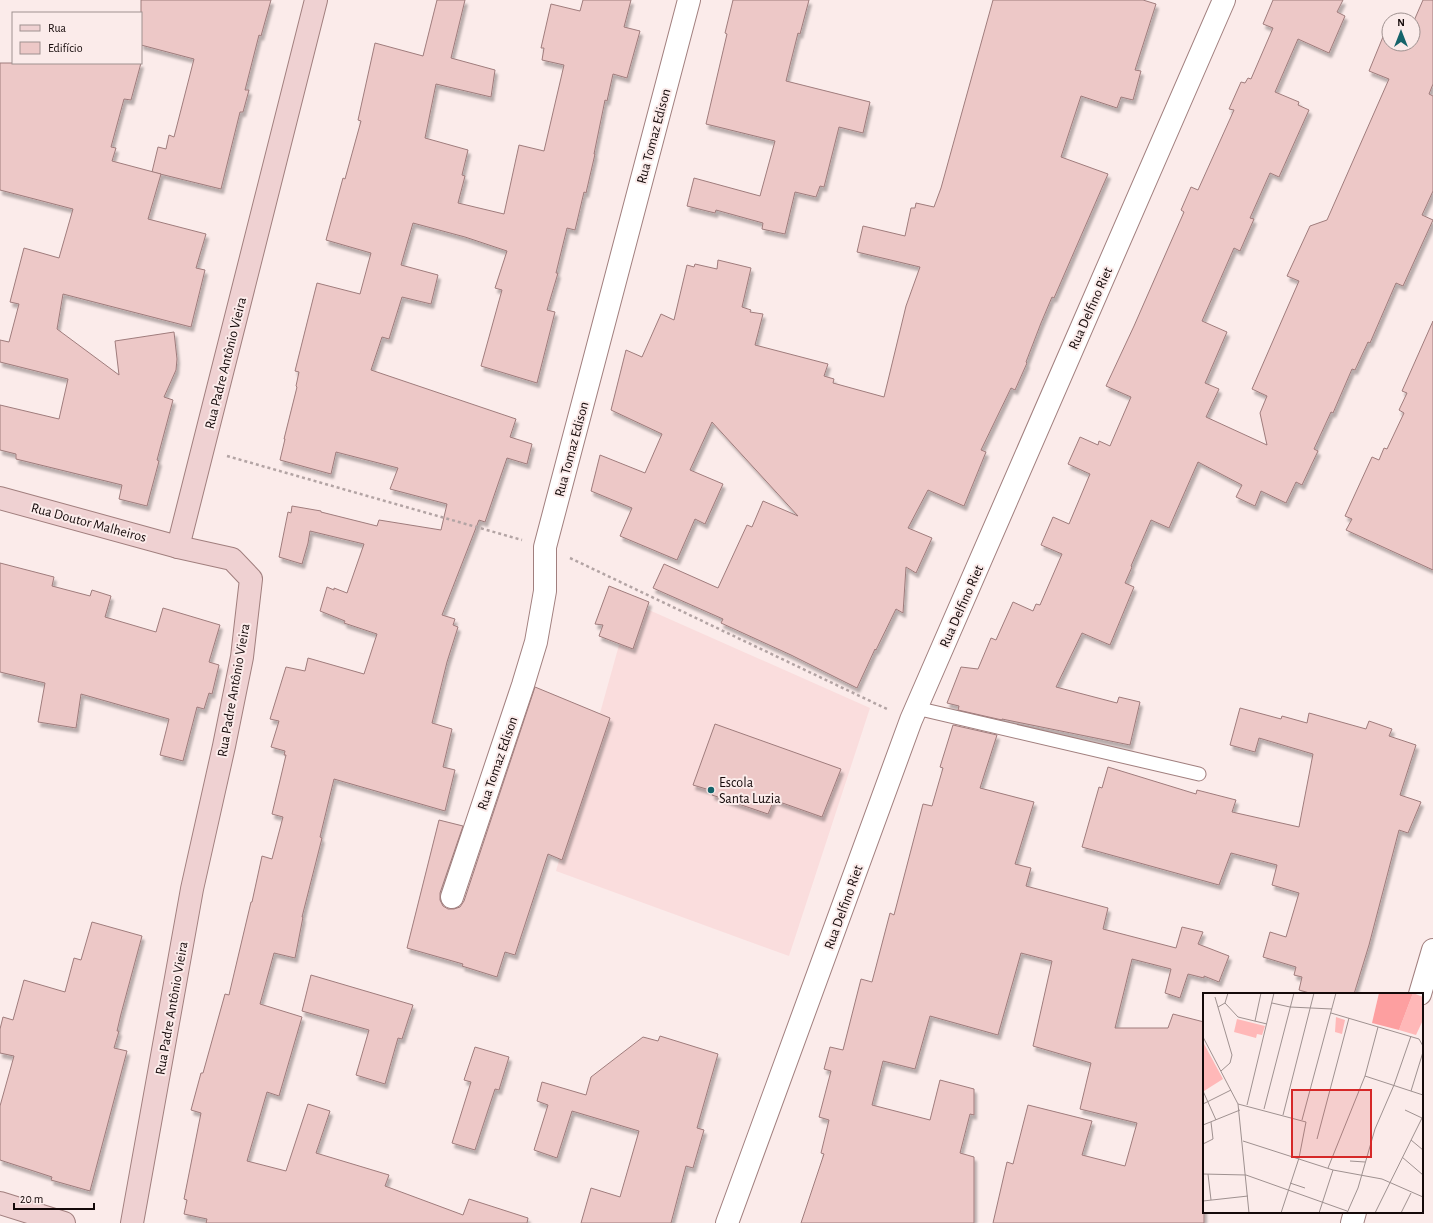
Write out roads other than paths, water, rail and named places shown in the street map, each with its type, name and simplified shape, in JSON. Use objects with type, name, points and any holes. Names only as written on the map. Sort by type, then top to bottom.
[{"type":"street","name":"Rua Padre Antônio Vieira","points":[[132,1223],[192,889],[242,658],[250,579],[232,559],[178,547],[316,0]]},
{"type":"street","name":"Rua Tomaz Edison","points":[[452,897],[521,693],[536,642],[545,591],[545,547],[689,0]]},
{"type":"street","name":"Rua Delfino Riet","points":[[727,1223],[911,720],[1224,0]]},
{"type":"street","name":"Rua Doutor Malheiros","points":[[0,498],[178,547]]},
{"type":"street","points":[[1420,993],[1433,950]]},
{"type":"street","points":[[0,1203],[64,1223]]},
{"type":"street","points":[[1352,1223],[1355,1213]]},
{"type":"lane","points":[[916,708],[1199,774]]},
{"type":"place","name":"Escola Santa Luzia","points":[[711,790]]}]
